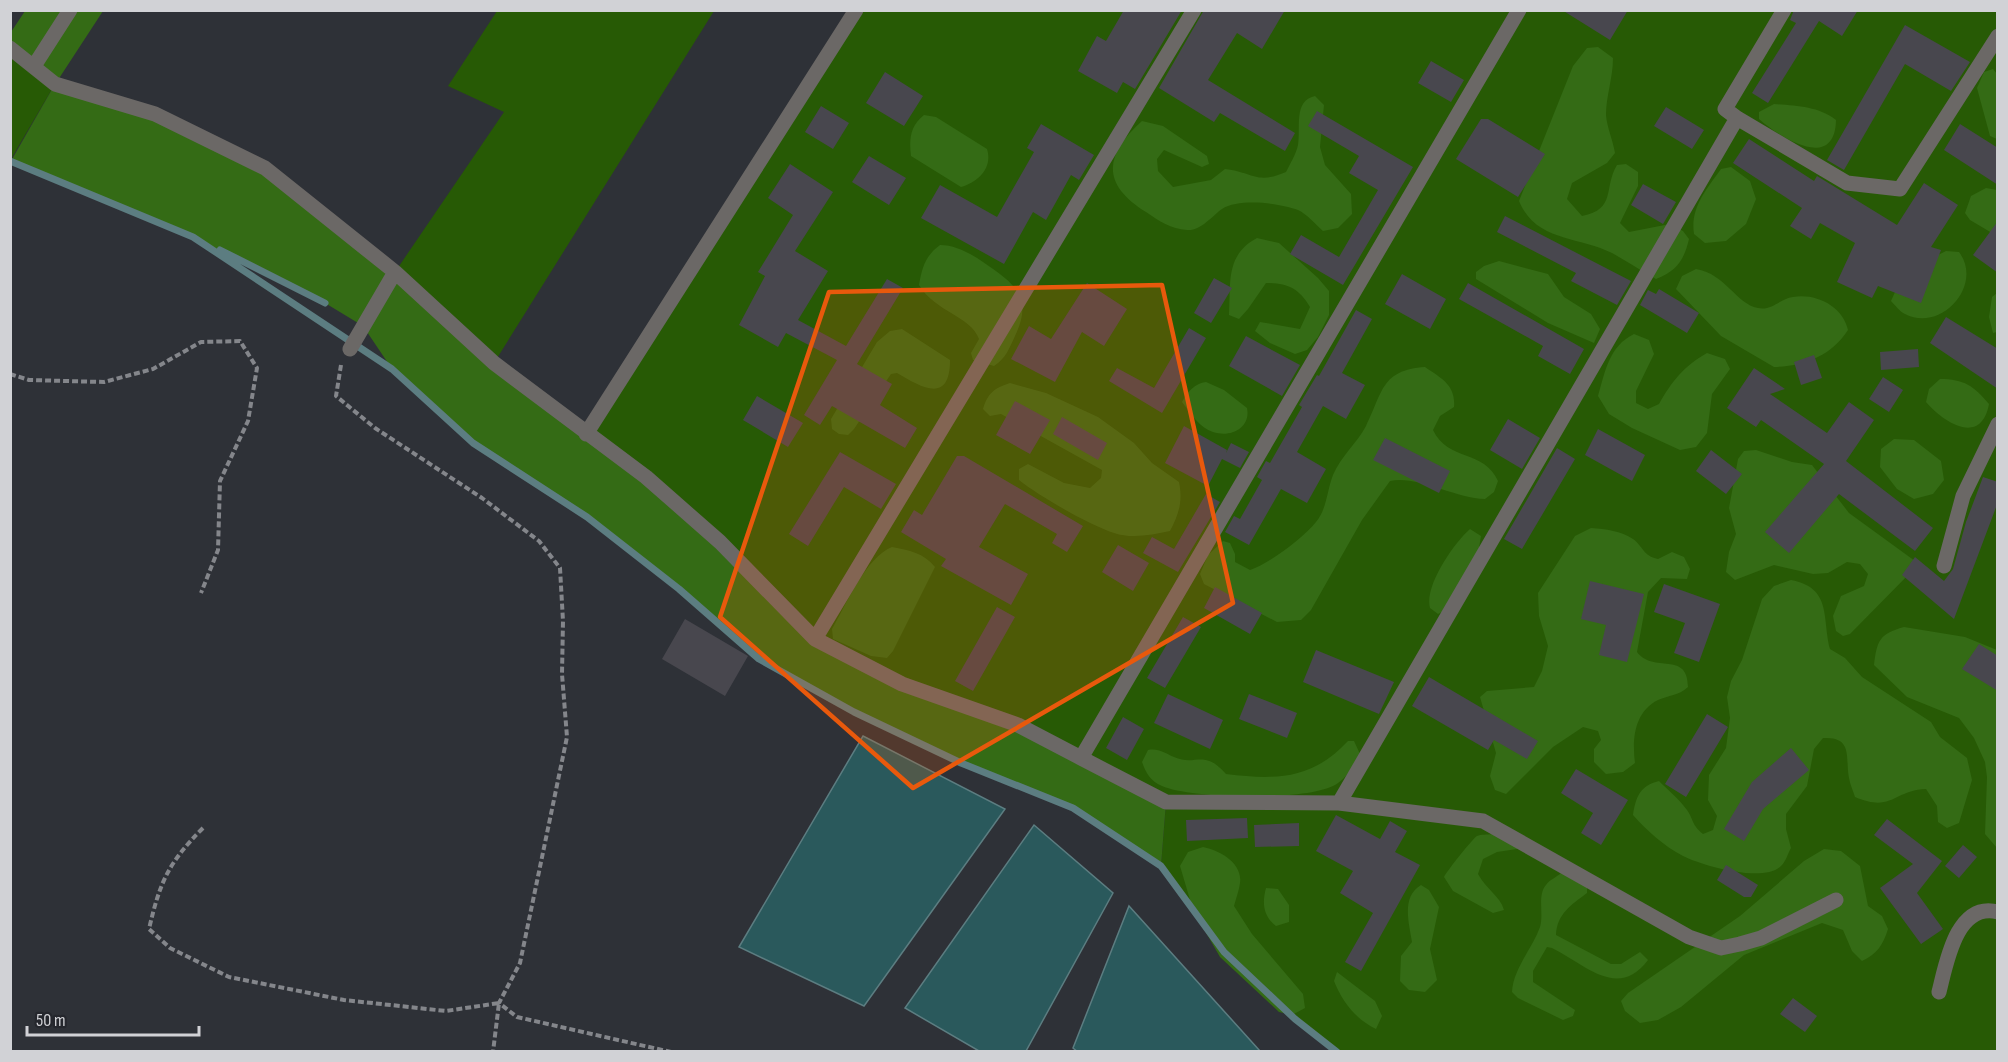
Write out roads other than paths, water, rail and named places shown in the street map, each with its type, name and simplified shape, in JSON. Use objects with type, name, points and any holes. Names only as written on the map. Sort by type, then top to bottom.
[{"type":"lane","points":[[34,66],[70,10]]},
{"type":"lane","points":[[586,434],[856,10]]},
{"type":"lane","points":[[815,639],[1194,10]]},
{"type":"lane","points":[[1081,758],[1519,10]]},
{"type":"lane","points":[[1784,10],[1725,109],[1846,183],[1900,189],[1998,36]]},
{"type":"lane","points":[[10,48],[55,84],[154,114],[265,168],[395,272],[494,363],[646,477],[720,542],[815,639],[902,684],[1018,725],[1166,802],[1339,803],[1483,821],[1689,937],[1721,948],[1761,938],[1836,900]]},
{"type":"lane","points":[[1339,803],[1737,118]]},
{"type":"lane","points":[[350,349],[395,272]]},
{"type":"lane","points":[[1944,566],[1963,496],[1998,424]]},
{"type":"lane","points":[[1939,992],[1948,952],[1962,926],[1974,915],[1998,912]]},
{"type":"water","points":[[863,736],[1005,809],[864,1006],[739,947]]},
{"type":"water","points":[[1034,825],[1113,893],[1026,1051],[979,1051],[905,1008]]},
{"type":"water","points":[[1129,906],[1260,1051],[1078,1052],[1073,1048]]},
{"type":"waterway","points":[[10,161],[193,237],[392,369],[473,443],[587,517],[679,589],[759,659],[854,712],[961,763],[1073,808],[1161,866],[1224,952],[1295,1019],[1337,1052]]},
{"type":"waterway","points":[[220,250],[325,303]]}]
